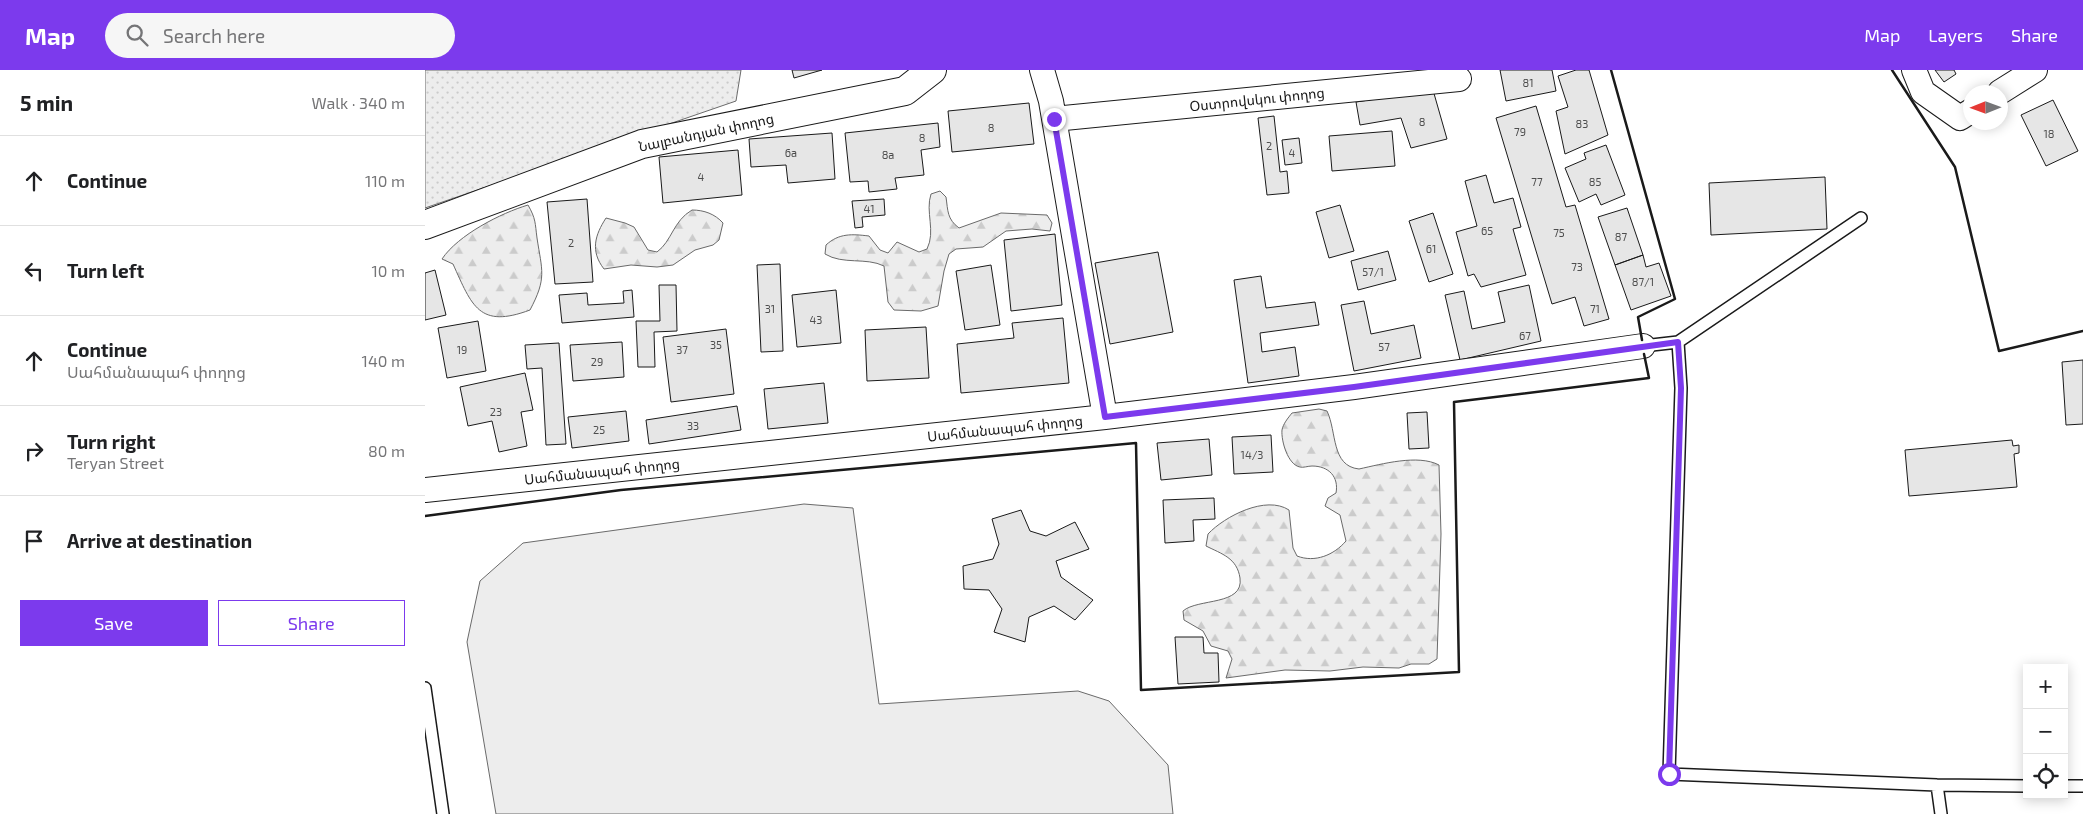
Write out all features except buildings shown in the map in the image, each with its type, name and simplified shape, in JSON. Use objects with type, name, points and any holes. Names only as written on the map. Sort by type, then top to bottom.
[{"type":"street","name":"Նալբանդյան փողոց","points":[[425,226],[642,144],[905,91],[932,70]]},
{"type":"street","points":[[1042,70],[1054,119],[1105,417]]},
{"type":"street","points":[[1914,70],[1923,92],[1963,114]]},
{"type":"street","points":[[2008,87],[2035,70]]},
{"type":"street","name":"Օստրովսկու փողոց","points":[[1054,119],[1459,79]]},
{"type":"street","name":"Սահմանապահ փողոց","points":[[425,490],[1105,417],[1354,387],[1643,346]]},
{"type":"lane","points":[[1643,346],[1678,342],[1861,218]]},
{"type":"lane","points":[[1678,342],[1681,388],[1669,774],[1937,785],[2023,786]]},
{"type":"lane","points":[[425,688],[443,814]]},
{"type":"lane","points":[[1937,785],[1941,814]]},
{"type":"lane","points":[[2068,786],[2083,786]]},
{"type":"green space","points":[[425,70],[741,70],[736,101],[425,208]]},
{"type":"green space","points":[[940,191],[946,197],[950,218],[959,228],[1001,213],[1047,215],[1052,223],[1050,231],[1032,229],[1006,231],[983,247],[956,249],[949,254],[938,306],[921,311],[894,310],[888,302],[884,266],[877,263],[839,259],[825,254],[826,245],[831,241],[841,236],[851,235],[869,236],[880,250],[888,253],[897,242],[919,252],[927,249],[931,235],[929,201],[931,194]]},
{"type":"green space","points":[[528,205],[535,221],[542,274],[539,290],[530,310],[499,317],[488,315],[479,310],[472,302],[453,264],[442,259],[449,250],[469,233],[505,213]]},
{"type":"green space","points":[[692,210],[709,213],[723,223],[719,240],[713,245],[695,250],[673,265],[657,267],[631,265],[604,269],[597,256],[596,243],[599,231],[606,218],[634,227],[648,250],[657,252],[681,220]]},
{"type":"green space","points":[[1319,409],[1327,411],[1339,455],[1350,467],[1359,469],[1411,460],[1421,460],[1439,465],[1441,534],[1437,659],[1429,664],[1411,664],[1399,668],[1363,667],[1330,671],[1285,670],[1226,678],[1232,659],[1228,651],[1211,646],[1203,631],[1184,620],[1183,611],[1199,604],[1228,597],[1235,593],[1239,587],[1240,578],[1236,566],[1223,554],[1206,546],[1208,534],[1215,527],[1235,515],[1258,506],[1269,505],[1280,506],[1289,510],[1293,548],[1297,556],[1311,559],[1324,556],[1336,550],[1346,541],[1340,515],[1325,506],[1328,498],[1336,493],[1337,487],[1334,477],[1328,470],[1323,468],[1296,465],[1286,452],[1283,440],[1283,428],[1292,413]]},
{"type":"green space","points":[[804,504],[853,508],[879,704],[1078,691],[1109,701],[1168,765],[1173,814],[496,814],[467,642],[480,581],[523,543]]},
{"type":"wall","points":[[1611,70],[1675,299],[1638,317],[1642,340]]},
{"type":"wall","points":[[1892,70],[1955,167],[1999,351],[2083,331]]},
{"type":"wall","points":[[425,516],[621,490],[1136,443],[1141,690],[1459,672],[1454,402],[1649,378],[1644,354]]},
{"type":"route","points":[[1054,119],[1105,417],[1354,387],[1678,342],[1681,388],[1669,774]]}]
